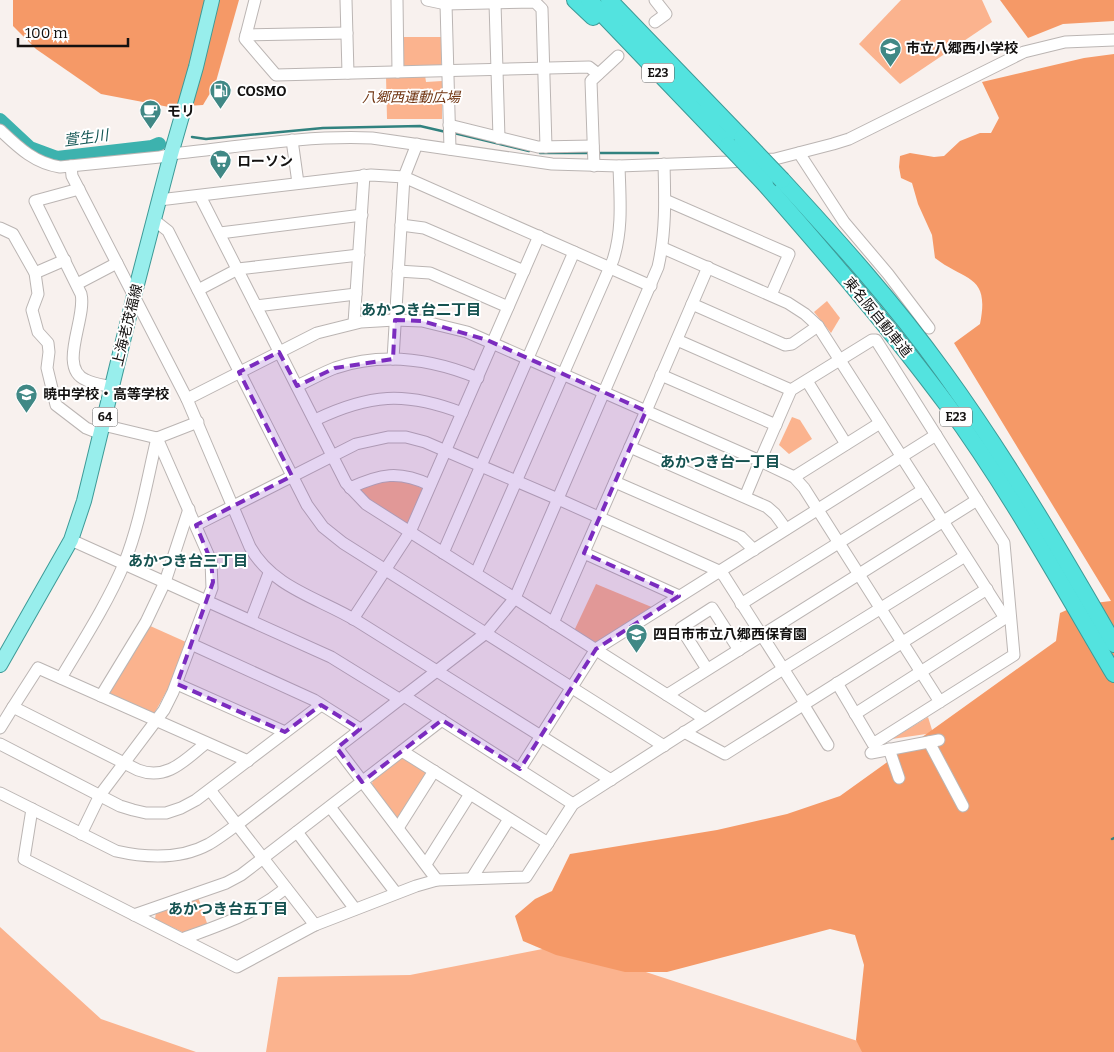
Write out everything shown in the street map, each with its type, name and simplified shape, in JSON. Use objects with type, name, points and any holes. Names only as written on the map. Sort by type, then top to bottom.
[{"type":"highway","points":[[575,0],[626,49],[692,97]]},
{"type":"highway","name":"東名阪自動車道","points":[[589,0],[692,97],[735,142],[782,180],[867,275],[942,369],[1006,462],[1114,644]]},
{"type":"highway","name":"東名阪自動車道","points":[[609,0],[692,97]]},
{"type":"highway","points":[[620,0],[692,97]]},
{"type":"highway","name":"東名阪自動車道","points":[[735,142],[765,184],[861,294],[949,408],[1006,493],[1114,674]]},
{"type":"main road","name":"上海老茂福線","points":[[0,665],[71,540],[84,501],[134,296],[196,67],[212,0]]},
{"type":"street","points":[[255,0],[245,39],[276,75],[588,67],[598,74]]},
{"type":"street","points":[[346,0],[348,73]]},
{"type":"street","points":[[397,0],[398,72]]},
{"type":"street","points":[[427,0],[446,4],[535,2],[542,9],[546,147]]},
{"type":"street","points":[[655,0],[666,14],[655,22]]},
{"type":"street","points":[[495,3],[499,138]]},
{"type":"street","points":[[446,4],[450,149]]},
{"type":"street","points":[[246,35],[347,33]]},
{"type":"street","points":[[449,130],[499,138],[538,147],[593,155],[619,166],[775,159],[799,154],[849,138],[1024,52],[1065,42],[1114,40]]},
{"type":"street","points":[[593,155],[591,82],[618,56]]},
{"type":"street","points":[[0,130],[21,150],[38,161],[60,167],[160,157],[171,154],[292,140],[346,137],[372,138],[418,144],[552,164],[593,155]]},
{"type":"street","points":[[292,140],[298,183]]},
{"type":"street","points":[[393,359],[404,177],[418,144]]},
{"type":"street","points":[[799,154],[844,222],[888,274],[929,328]]},
{"type":"street","points":[[0,793],[116,851],[157,856],[182,853],[201,847],[238,824],[486,633],[515,598],[651,286],[663,248],[664,164]]},
{"type":"street","points":[[71,166],[72,176],[198,422],[250,547],[255,557],[269,573],[280,581],[353,619],[610,780]]},
{"type":"street","points":[[476,573],[610,268],[621,226],[619,166]]},
{"type":"street","points":[[354,324],[364,175]]},
{"type":"street","points":[[159,200],[364,175],[404,177],[651,286]]},
{"type":"street","points":[[79,189],[35,200],[81,294],[83,307],[73,351],[74,369],[84,380],[112,387]]},
{"type":"street","points":[[200,196],[350,488],[366,504],[705,719]]},
{"type":"street","points":[[665,200],[789,254],[771,295]]},
{"type":"street","points":[[220,233],[362,215]]},
{"type":"street","points":[[154,220],[168,231],[307,505],[323,527],[342,543],[664,746]]},
{"type":"street","points":[[401,224],[424,228],[524,271]]},
{"type":"street","points":[[0,228],[13,234],[35,273],[38,294],[32,310],[40,335],[48,343],[47,368],[56,405],[86,428],[158,438],[198,422]]},
{"type":"street","points":[[353,619],[410,532],[539,236]]},
{"type":"street","points":[[663,248],[771,295],[796,308],[818,326],[986,589],[1008,618]]},
{"type":"street","points":[[443,552],[574,252]]},
{"type":"street","points":[[198,290],[238,269],[359,255]]},
{"type":"street","points":[[35,273],[65,260]]},
{"type":"street","points":[[77,284],[116,263]]},
{"type":"street","points":[[553,623],[708,267]]},
{"type":"street","points":[[398,271],[426,272],[508,307]]},
{"type":"street","points":[[256,306],[356,294]]},
{"type":"street","points":[[692,304],[785,345],[792,344],[818,326]]},
{"type":"street","points":[[187,399],[317,333],[354,324],[376,320],[422,321],[466,332],[794,477],[818,509],[940,702]]},
{"type":"street","points":[[677,340],[791,390]]},
{"type":"street","points":[[745,497],[791,390],[872,340],[876,340],[1004,543],[1008,618],[1014,655],[874,744],[836,684]]},
{"type":"street","points":[[297,386],[340,367],[368,361],[393,359],[434,364],[478,378]]},
{"type":"street","points":[[662,375],[776,425]]},
{"type":"street","points":[[807,380],[846,444]]},
{"type":"street","points":[[314,420],[354,404],[373,399],[398,398],[431,402],[462,413]]},
{"type":"street","points":[[794,477],[880,422]]},
{"type":"street","points":[[520,769],[596,649],[936,435]]},
{"type":"street","points":[[196,524],[356,444],[388,437],[410,438],[446,450],[719,571],[783,669],[828,745]]},
{"type":"street","points":[[81,834],[100,795],[164,710],[177,684],[208,601],[213,582],[212,567],[196,524],[158,438]]},
{"type":"street","points":[[61,678],[109,594],[124,563],[158,438]]},
{"type":"street","points":[[630,447],[772,510],[786,529]]},
{"type":"street","points":[[350,488],[367,480],[386,475],[402,476],[430,485]]},
{"type":"street","points":[[615,482],[741,537],[754,550]]},
{"type":"street","points":[[741,604],[923,490]]},
{"type":"street","points":[[667,695],[977,500]]},
{"type":"street","points":[[101,696],[146,622],[165,582],[189,510]]},
{"type":"street","points":[[71,540],[331,657],[442,720],[573,804]]},
{"type":"street","points":[[584,553],[679,596]]},
{"type":"street","points":[[32,809],[24,859],[237,967],[315,925],[396,893],[437,880],[526,877],[573,804],[783,669],[965,556]]},
{"type":"street","points":[[250,620],[269,573]]},
{"type":"street","points":[[684,732],[725,754],[986,589]]},
{"type":"street","points":[[707,669],[682,628],[712,608],[739,650]]},
{"type":"street","points":[[855,714],[1008,618]]},
{"type":"street","points":[[191,644],[321,705],[360,729]]},
{"type":"street","points":[[0,728],[38,668],[248,761]]},
{"type":"street","points":[[177,684],[285,732]]},
{"type":"street","points":[[0,744],[120,806],[138,812],[166,813],[181,808],[210,790],[321,705]]},
{"type":"street","points":[[14,707],[145,772],[160,773],[176,766],[206,743]]},
{"type":"street","points":[[134,915],[226,883],[241,875],[442,720]]},
{"type":"street","points":[[886,736],[888,749],[899,778]]},
{"type":"street","points":[[871,753],[934,741],[963,806]]},
{"type":"street","points":[[337,748],[437,880]]},
{"type":"street","points":[[402,751],[548,844]]},
{"type":"street","points":[[398,828],[434,771]]},
{"type":"street","points":[[210,790],[315,925]]},
{"type":"street","points":[[426,864],[470,794]]},
{"type":"street","points":[[330,807],[396,893]]},
{"type":"street","points":[[472,878],[509,819]]},
{"type":"street","points":[[297,832],[355,909]]},
{"type":"street","points":[[182,939],[236,919],[256,909],[286,888]]},
{"type":"highlighted area","points":[[395,320],[422,321],[487,340],[646,411],[584,553],[679,596],[596,649],[520,769],[442,720],[362,782],[337,748],[360,729],[321,705],[285,732],[177,684],[213,582],[211,561],[196,525],[292,476],[239,372],[279,352],[297,386],[335,368],[393,359]]},
{"type":"green space","points":[[901,0],[982,0],[992,22],[900,84],[859,44]]},
{"type":"green space","points":[[401,37],[441,37],[441,66],[405,66],[401,63]]},
{"type":"green space","name":"八郷西運動広場","points":[[425,75],[426,82],[442,81],[442,119],[387,119],[386,76]]},
{"type":"green space","points":[[827,301],[840,318],[831,333],[814,312]]},
{"type":"green space","points":[[792,417],[800,420],[812,439],[789,454],[779,445]]},
{"type":"green space","points":[[398,478],[424,489],[409,523],[406,524],[364,498],[359,487]]},
{"type":"green space","points":[[596,584],[654,608],[594,645],[574,631]]},
{"type":"green space","points":[[148,625],[186,642],[169,687],[155,712],[149,713],[110,696],[108,691]]},
{"type":"green space","points":[[928,717],[933,733],[892,739]]},
{"type":"green space","points":[[399,758],[408,758],[427,769],[428,776],[401,817],[396,817],[372,784],[373,778]]},
{"type":"green space","points":[[198,897],[208,926],[190,933],[182,932],[155,919],[156,912]]},
{"type":"green space","points":[[0,927],[101,1019],[196,1052],[0,1052]]},
{"type":"green space","points":[[563,945],[870,1045],[874,1052],[266,1052],[278,977],[410,975]]},
{"type":"shaded area","points":[[13,0],[239,0],[215,85],[203,105],[169,107],[101,94],[36,49],[13,26]]},
{"type":"shaded area","points":[[1000,0],[1114,0],[1114,21],[1063,24],[1028,38]]},
{"type":"shaded area","points":[[1114,54],[1114,1052],[862,1052],[856,1040],[864,965],[855,935],[830,929],[667,972],[625,972],[556,955],[523,941],[515,916],[535,899],[552,891],[570,854],[717,830],[787,814],[840,796],[1056,641],[1060,613],[1078,605],[1111,601],[954,343],[980,324],[982,296],[973,281],[935,258],[932,235],[918,204],[912,183],[901,178],[899,167],[900,156],[910,153],[934,157],[944,156],[960,141],[980,133],[991,133],[999,118],[982,82],[1084,58]]},
{"type":"waterway","name":"萱生川","points":[[0,120],[30,148],[57,158],[152,147],[159,144]]},
{"type":"waterway","points":[[192,137],[206,139],[323,128],[420,126],[446,132]]},
{"type":"waterway","points":[[454,133],[529,151]]},
{"type":"waterway","points":[[540,153],[589,153]]},
{"type":"waterway","points":[[597,153],[658,153]]},
{"type":"place","name":"市立八郷西小学校","points":[[890,67]]},
{"type":"place","name":"COSMO","points":[[221,110]]},
{"type":"place","name":"モリ","points":[[151,130]]},
{"type":"place","name":"ローソン","points":[[221,180]]},
{"type":"place","name":"暁中学校・高等学校","points":[[27,413]]},
{"type":"place","name":"四日市市立八郷西保育園","points":[[637,653]]},
{"type":"district","name":"あかつき台二丁目","points":[[421,310]]},
{"type":"district","name":"あかつき台一丁目","points":[[720,462]]},
{"type":"district","name":"あかつき台三丁目","points":[[188,561]]},
{"type":"district","name":"あかつき台五丁目","points":[[228,909]]}]
